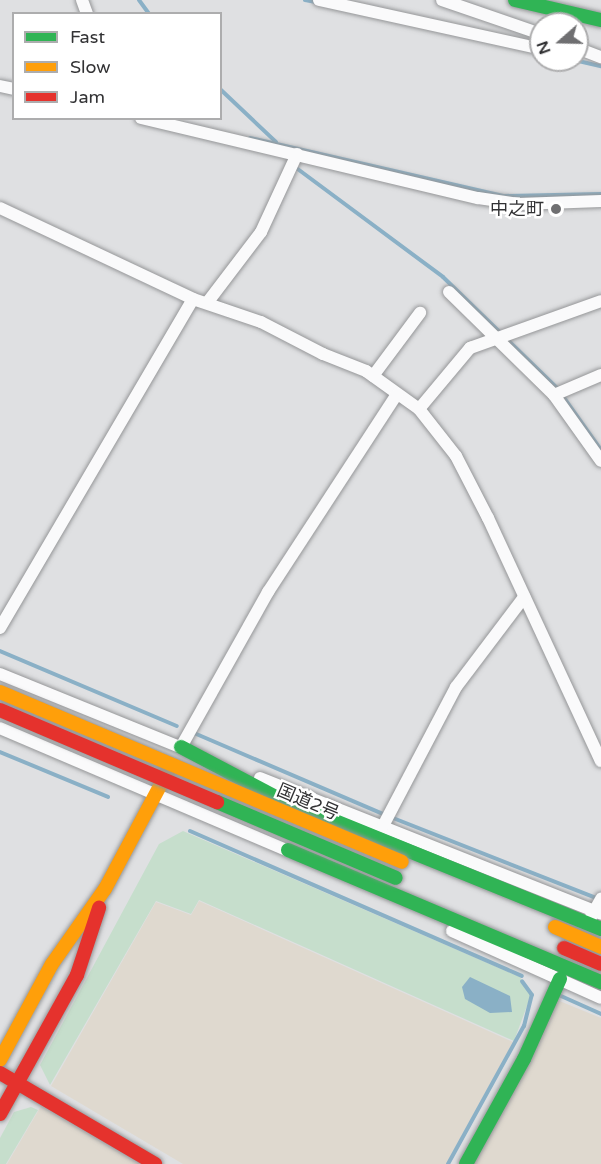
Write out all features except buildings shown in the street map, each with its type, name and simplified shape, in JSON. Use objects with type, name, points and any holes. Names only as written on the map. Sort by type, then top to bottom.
[{"type":"main road","points":[[515,0],[601,20]]},
{"type":"main road","name":"国道2号","points":[[0,692],[599,946]]},
{"type":"main road","name":"国道2号","points":[[0,710],[401,880]]},
{"type":"main road","points":[[0,1060],[52,964],[105,889],[181,747],[276,797],[601,929]]},
{"type":"main road","points":[[288,850],[601,982]]},
{"type":"main road","points":[[0,1114],[77,975],[105,889]]},
{"type":"main road","points":[[547,941],[601,964]]},
{"type":"main road","points":[[466,1164],[524,1059],[563,976]]},
{"type":"main road","points":[[0,1073],[155,1164]]},
{"type":"street","points":[[320,0],[529,46]]},
{"type":"street","points":[[442,0],[529,30]]},
{"type":"street","points":[[170,122],[478,198],[519,204],[601,201]]},
{"type":"street","points":[[207,303],[261,232],[297,154]]},
{"type":"street","points":[[0,208],[193,299],[261,322],[373,376],[419,409],[456,456],[601,760]]},
{"type":"street","points":[[449,292],[558,393],[599,453]]},
{"type":"street","points":[[0,628],[193,299]]},
{"type":"street","points":[[419,409],[470,348],[601,301]]},
{"type":"street","points":[[373,376],[420,313]]},
{"type":"street","points":[[558,393],[601,375]]},
{"type":"street","points":[[181,747],[268,592],[397,394]]},
{"type":"street","points":[[383,826],[456,687],[525,597]]},
{"type":"street","points":[[0,674],[383,826],[595,914],[601,899]]},
{"type":"street","points":[[0,728],[288,850],[312,869],[563,976],[601,998]]},
{"type":"shaded area","points":[[199,901],[513,1042],[446,1164],[183,1164],[51,1086],[156,902],[191,915]]},
{"type":"shaded area","points":[[557,1000],[601,1018],[601,1164],[474,1164]]},
{"type":"shaded area","points":[[41,1106],[139,1164],[7,1164]]},
{"type":"green space","points":[[183,831],[520,977],[531,995],[514,1041],[199,900],[191,914],[156,901],[50,1085],[40,1065],[159,844]]},
{"type":"green space","points":[[31,1107],[38,1110],[6,1164],[0,1164],[0,1138],[14,1112]]},
{"type":"water","points":[[470,977],[510,996],[512,1012],[490,1013],[465,999],[462,987]]},
{"type":"waterway","points":[[139,0],[148,12]]},
{"type":"waterway","points":[[305,0],[316,2]]},
{"type":"waterway","points":[[589,63],[601,66]]},
{"type":"waterway","points":[[222,91],[276,142]]},
{"type":"waterway","points":[[250,138],[504,196],[601,194]]},
{"type":"waterway","points":[[295,167],[443,277],[557,388],[601,450]]},
{"type":"waterway","points":[[0,651],[177,726]]},
{"type":"waterway","points":[[194,733],[383,814]]},
{"type":"waterway","points":[[0,752],[108,797]]},
{"type":"waterway","points":[[393,818],[594,897]]},
{"type":"waterway","points":[[190,831],[522,976]]},
{"type":"waterway","points":[[448,1164],[524,1026],[532,995],[522,981]]},
{"type":"waterway","points":[[561,996],[601,1014]]},
{"type":"traffic: fast","points":[[515,0],[601,20]]},
{"type":"traffic: fast","points":[[181,747],[276,797],[601,929]]},
{"type":"traffic: fast","points":[[217,802],[396,878]]},
{"type":"traffic: fast","points":[[288,850],[601,982]]},
{"type":"traffic: fast","points":[[466,1164],[524,1059],[560,979]]},
{"type":"traffic: slow","points":[[0,692],[402,862]]},
{"type":"traffic: slow","points":[[0,1060],[52,964],[105,889],[169,769]]},
{"type":"traffic: slow","points":[[555,927],[601,947]]},
{"type":"traffic: jam","points":[[0,710],[217,802]]},
{"type":"traffic: jam","points":[[0,1114],[77,975],[99,908]]},
{"type":"traffic: jam","points":[[564,948],[601,964]]},
{"type":"traffic: jam","points":[[0,1073],[155,1164]]},
{"type":"place","name":"中之町","points":[[556,209]]}]
